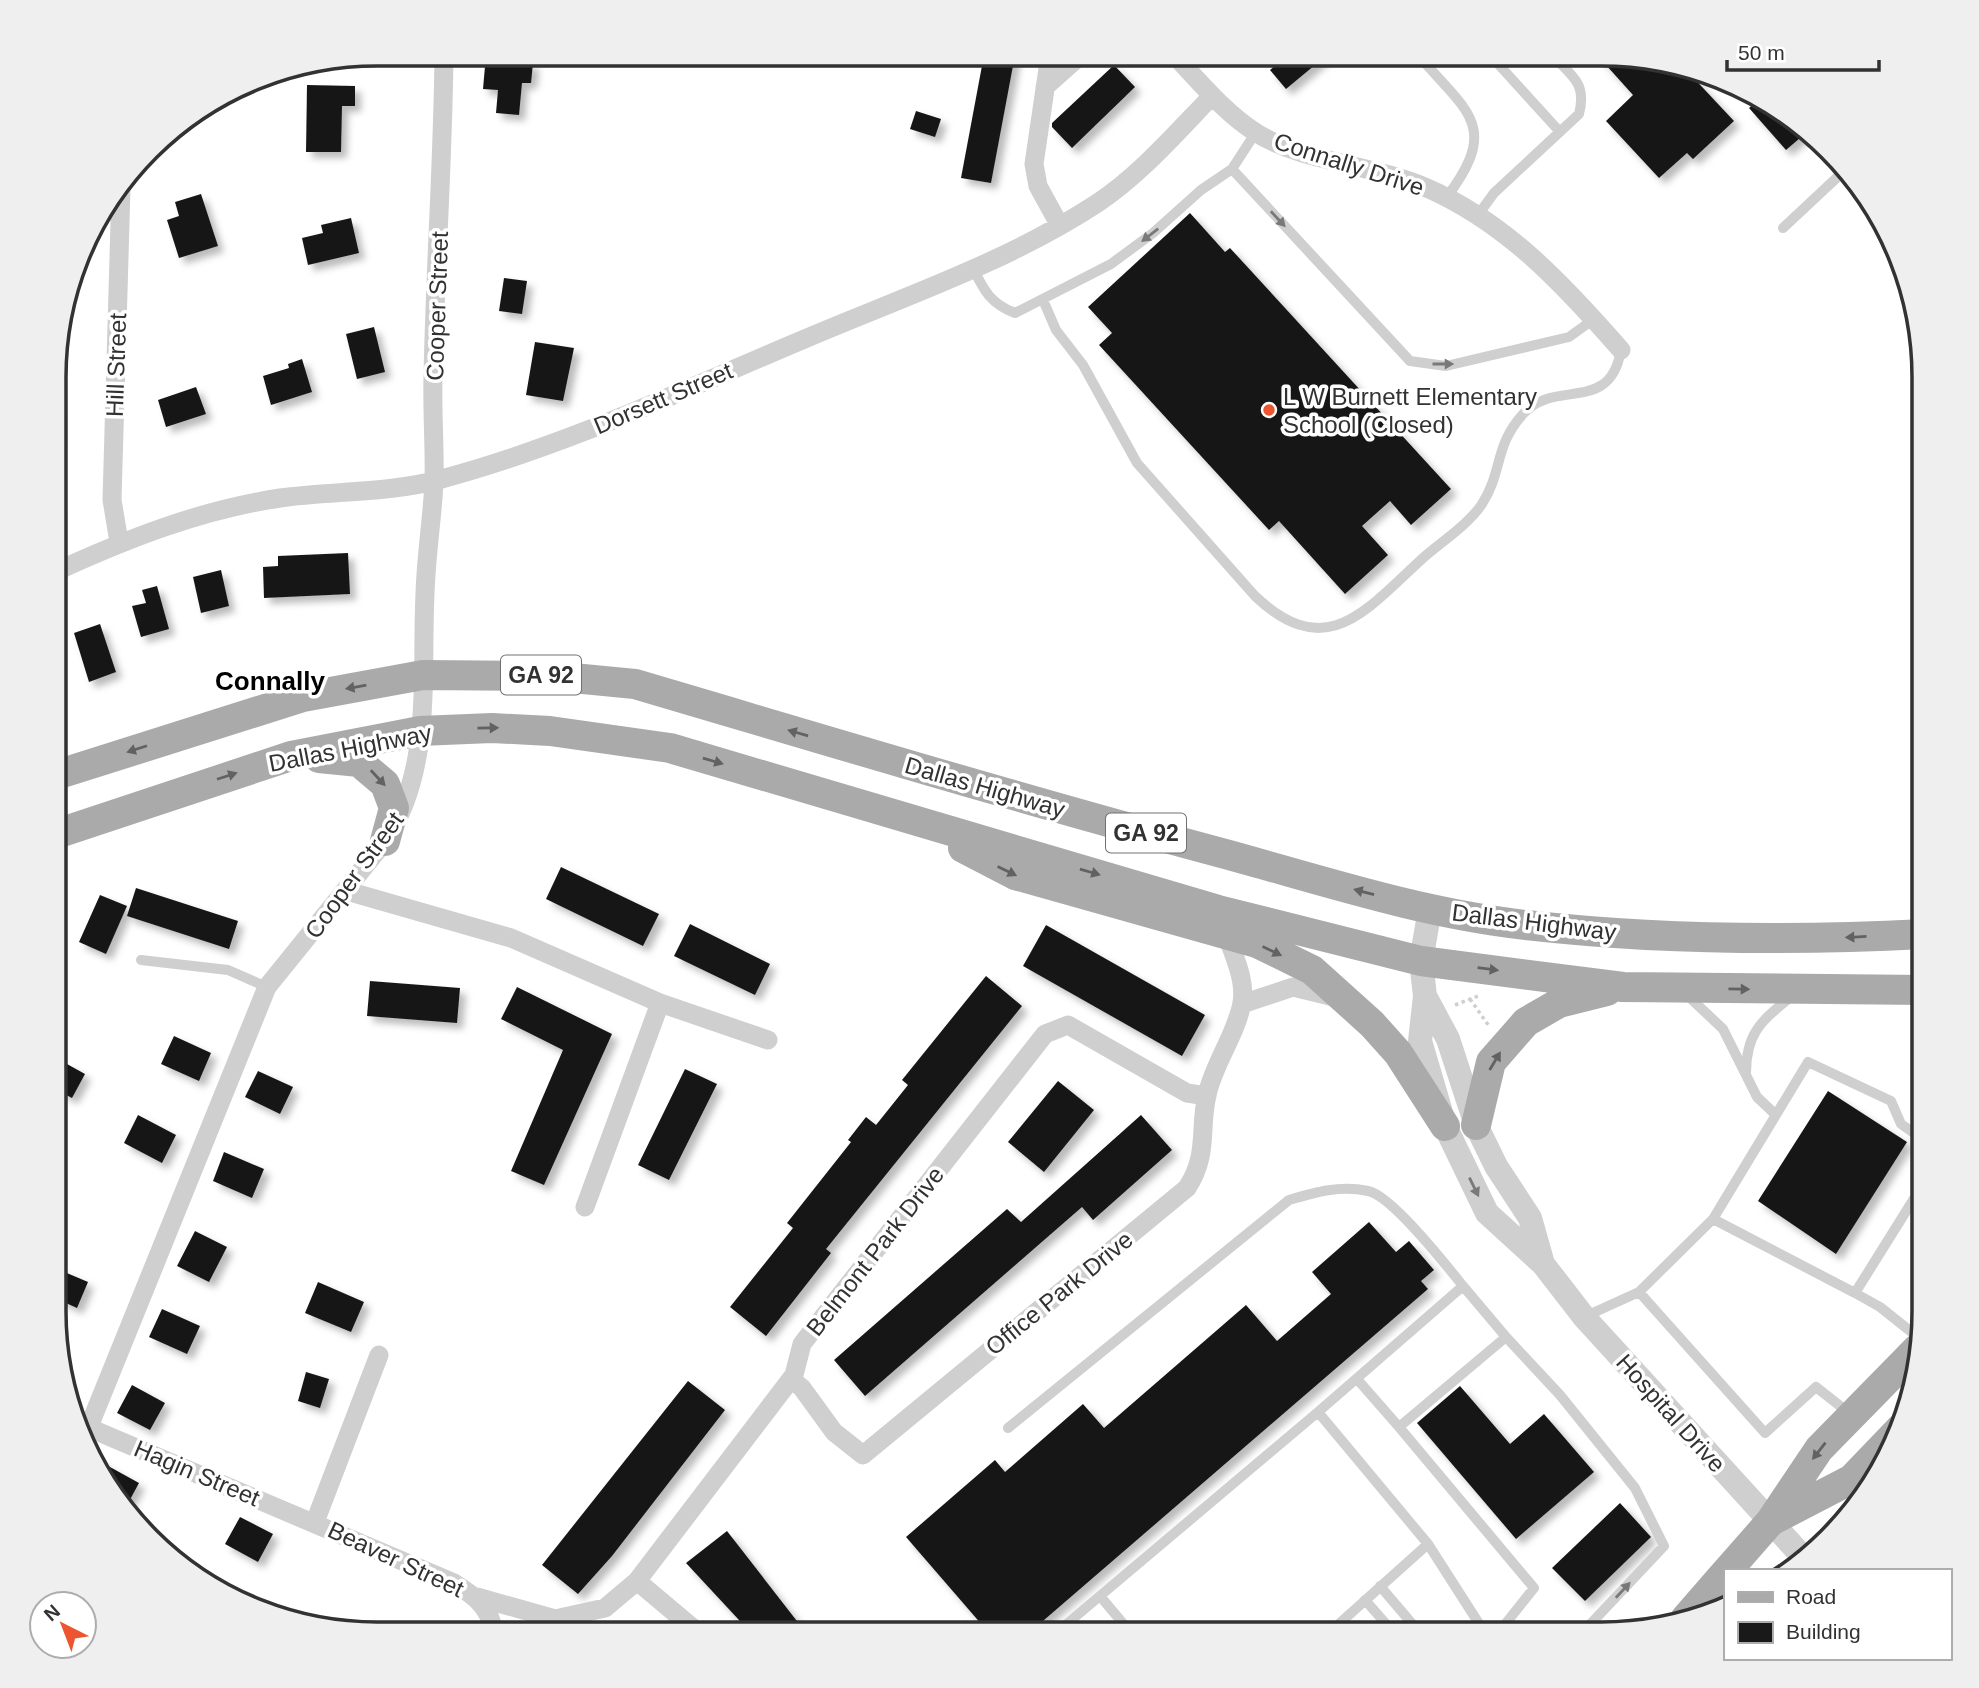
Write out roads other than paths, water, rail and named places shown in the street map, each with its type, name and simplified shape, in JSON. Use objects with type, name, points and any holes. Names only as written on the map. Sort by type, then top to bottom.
[{"type":"main road","name":"Dallas Highway","points":[[66,772],[303,696],[423,675],[552,676],[635,684],[1147,834],[1430,909],[1524,925],[1696,938],[1821,939],[1912,935]]},
{"type":"main road","name":"Dallas Highway","points":[[66,831],[291,756],[420,731],[492,728],[550,731],[670,748],[1218,910],[1420,961],[1623,987],[1912,990]]},
{"type":"main road","points":[[291,756],[359,762],[374,772],[385,785],[394,808],[385,841]]},
{"type":"main road","points":[[903,817],[1015,875],[1256,943],[1312,970],[1398,1053],[1445,1126]]},
{"type":"main road","points":[[1476,1125],[1491,1062],[1526,1022],[1559,1003],[1623,987]]},
{"type":"main road","points":[[1729,1569],[1770,1522],[1819,1449],[1909,1357]]},
{"type":"main road","points":[[1770,1522],[1852,1479],[1878,1453]]},
{"type":"main road","points":[[1696,1607],[1724,1574]]},
{"type":"street","name":"Cooper Street","points":[[87,1422],[267,987],[348,891],[385,841],[400,818],[411,791],[420,731],[425,592],[434,481],[433,377],[443,168],[444,66]]},
{"type":"street","points":[[1048,66],[1034,164],[1038,186],[1060,226]]},
{"type":"street","points":[[1045,87],[1069,66]]},
{"type":"street","name":"Connally Drive","points":[[1184,66],[1212,96],[1255,132],[1286,146],[1427,187],[1478,215],[1508,235],[1543,266],[1621,350]]},
{"type":"street","name":"Dorsett Street","points":[[66,566],[119,542],[197,515],[278,498],[434,481],[516,457],[597,427],[973,268],[1060,226],[1100,202],[1212,96]]},
{"type":"street","name":"Hill Street","points":[[119,542],[112,500],[121,203]]},
{"type":"street","points":[[348,891],[511,938],[660,1003],[768,1040]]},
{"type":"street","name":"Hospital Drive","points":[[1430,909],[1420,961],[1425,996],[1420,1041],[1445,1126],[1487,1213],[1543,1264],[1584,1317],[1798,1551]]},
{"type":"street","name":"Office Park Drive","points":[[792,1379],[802,1388],[834,1432],[863,1455],[1187,1188],[1194,1178],[1205,1136],[1207,1096],[1242,1004],[1241,976],[1227,935]]},
{"type":"street","points":[[1242,1004],[1293,988],[1344,999]]},
{"type":"street","name":"Hospital Drive","points":[[1425,996],[1448,1039],[1476,1125],[1496,1166],[1531,1218],[1543,1264]]},
{"type":"street","points":[[585,1207],[660,1003]]},
{"type":"street","name":"Belmont Park Drive","points":[[477,1597],[555,1619],[605,1608],[637,1581],[792,1379],[802,1344],[1045,1034],[1068,1025],[1187,1093],[1207,1096]]},
{"type":"street","points":[[315,1522],[379,1355]]},
{"type":"street","name":"Hagin Street","points":[[91,1433],[315,1522]]},
{"type":"street","name":"Beaver Street","points":[[315,1522],[454,1583],[477,1597],[492,1622]]},
{"type":"street","points":[[637,1581],[686,1622]]},
{"type":"lane","points":[[1428,66],[1463,107],[1475,129],[1474,152],[1465,173],[1446,198]]},
{"type":"lane","points":[[1500,66],[1560,132]]},
{"type":"lane","points":[[1478,215],[1494,193],[1579,114],[1584,97],[1578,83],[1562,66]]},
{"type":"lane","points":[[973,268],[984,293],[998,307],[1015,313],[1043,300],[1111,264],[1201,190],[1232,169],[1255,132]]},
{"type":"lane","points":[[1232,169],[1410,361],[1446,366],[1569,337],[1594,319]]},
{"type":"lane","points":[[1783,228],[1840,179]]},
{"type":"lane","points":[[1043,300],[1056,330],[1083,365],[1138,463],[1255,596],[1275,616],[1303,629],[1333,627],[1359,617],[1480,508],[1494,483],[1499,452],[1511,428],[1526,410],[1544,401],[1604,387],[1618,370],[1621,350]]},
{"type":"lane","points":[[141,960],[228,971],[267,987]]},
{"type":"lane","points":[[1679,988],[1709,1012],[1723,1029],[1746,1081],[1756,1097],[1776,1115]]},
{"type":"lane","points":[[1746,1081],[1749,1041],[1760,1024],[1801,989]]},
{"type":"lane","points":[[1584,1317],[1639,1292],[1713,1219],[1808,1062],[1891,1101],[1901,1124],[1912,1132]]},
{"type":"lane","points":[[1007,1428],[1289,1200],[1327,1188],[1371,1191],[1415,1229],[1560,1395],[1635,1488],[1664,1546],[1592,1622]]},
{"type":"lane","points":[[1855,1293],[1912,1202]]},
{"type":"lane","points":[[1713,1219],[1880,1307],[1912,1332]]},
{"type":"lane","points":[[1069,1622],[1463,1286]]},
{"type":"lane","points":[[1639,1292],[1765,1433],[1816,1387],[1852,1416]]},
{"type":"lane","points":[[1399,1427],[1506,1336]]},
{"type":"lane","points":[[1357,1379],[1534,1588],[1507,1622]]},
{"type":"lane","points":[[1318,1412],[1428,1544],[1475,1622]]},
{"type":"lane","points":[[1342,1622],[1428,1544]]},
{"type":"lane","points":[[1380,1586],[1411,1622]]},
{"type":"lane","points":[[1100,1596],[1122,1622]]},
{"type":"lane","points":[[1365,1600],[1384,1622]]},
{"type":"place","name":"L W Burnett Elementary School (Closed)","points":[[1269,410]]},
{"type":"district","name":"Connally","points":[[270,681]]}]
